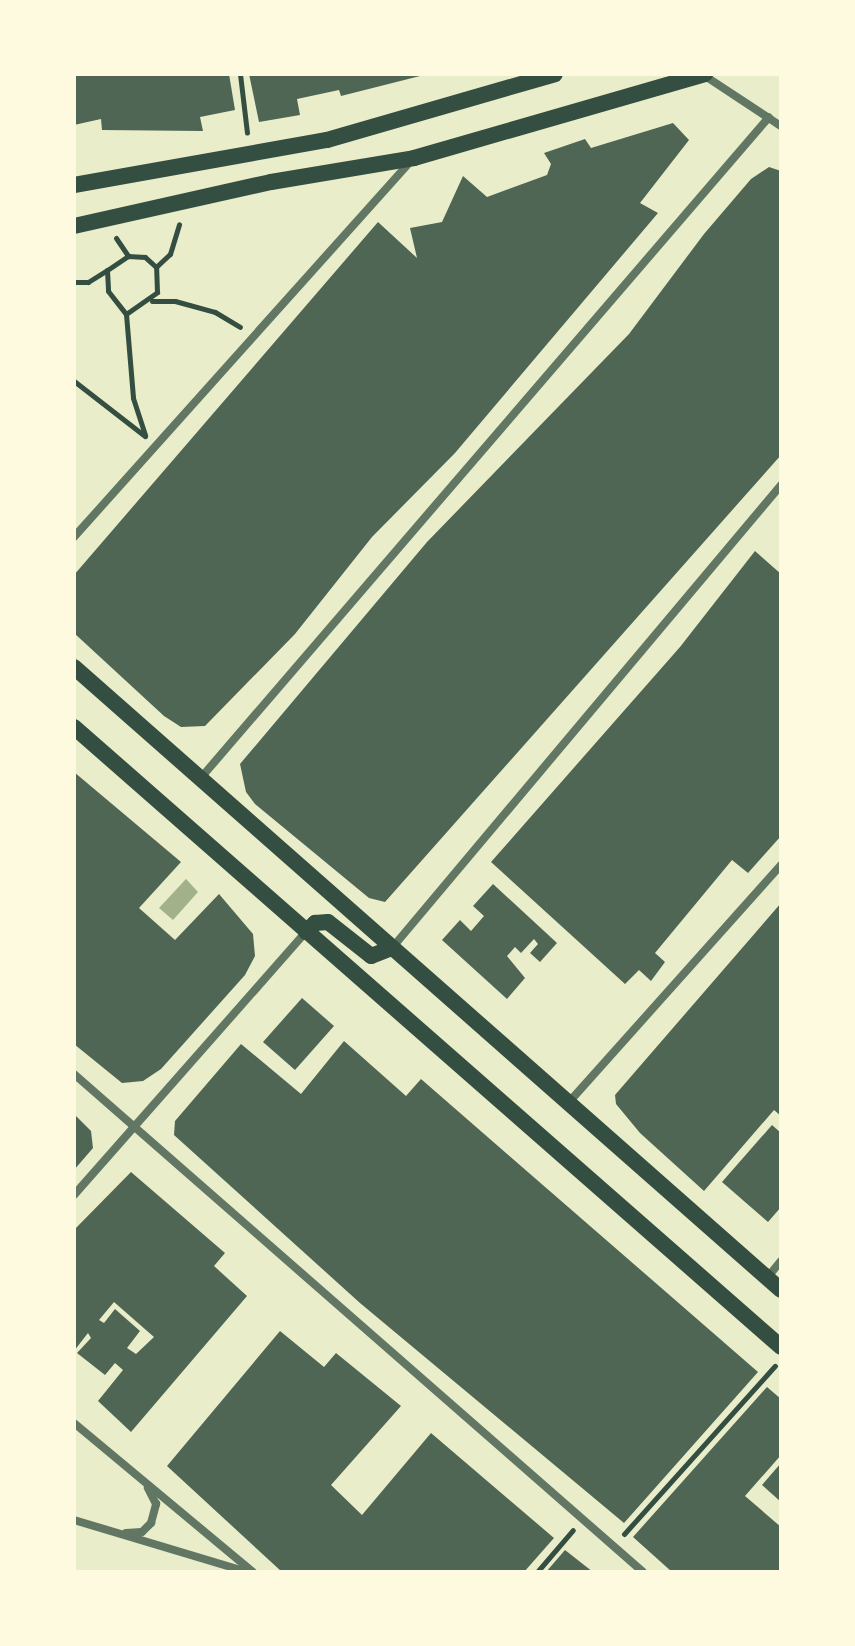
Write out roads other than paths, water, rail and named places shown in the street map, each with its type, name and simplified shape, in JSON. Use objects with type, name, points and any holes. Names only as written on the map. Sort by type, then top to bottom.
[{"type":"main road","points":[[74,185],[327,140],[555,74]]},
{"type":"main road","points":[[74,226],[271,182],[414,158],[703,74]]},
{"type":"main road","points":[[74,667],[781,1290]]},
{"type":"main road","points":[[74,727],[781,1347]]},
{"type":"main road","points":[[306,932],[315,923],[328,922],[371,956],[392,948]]},
{"type":"street","points":[[703,74],[781,126]]},
{"type":"street","points":[[199,780],[769,117]]},
{"type":"street","points":[[74,537],[414,158]]},
{"type":"street","points":[[392,948],[781,485]]},
{"type":"street","points":[[570,1101],[781,865]]},
{"type":"street","points":[[74,1195],[306,932]]},
{"type":"street","points":[[74,1074],[643,1572]]},
{"type":"street","points":[[767,1278],[781,1261]]},
{"type":"street","points":[[74,1423],[250,1572]]},
{"type":"street","points":[[118,1533],[142,1532],[151,1523],[156,1504],[146,1483]]},
{"type":"street","points":[[74,1520],[250,1572]]}]
